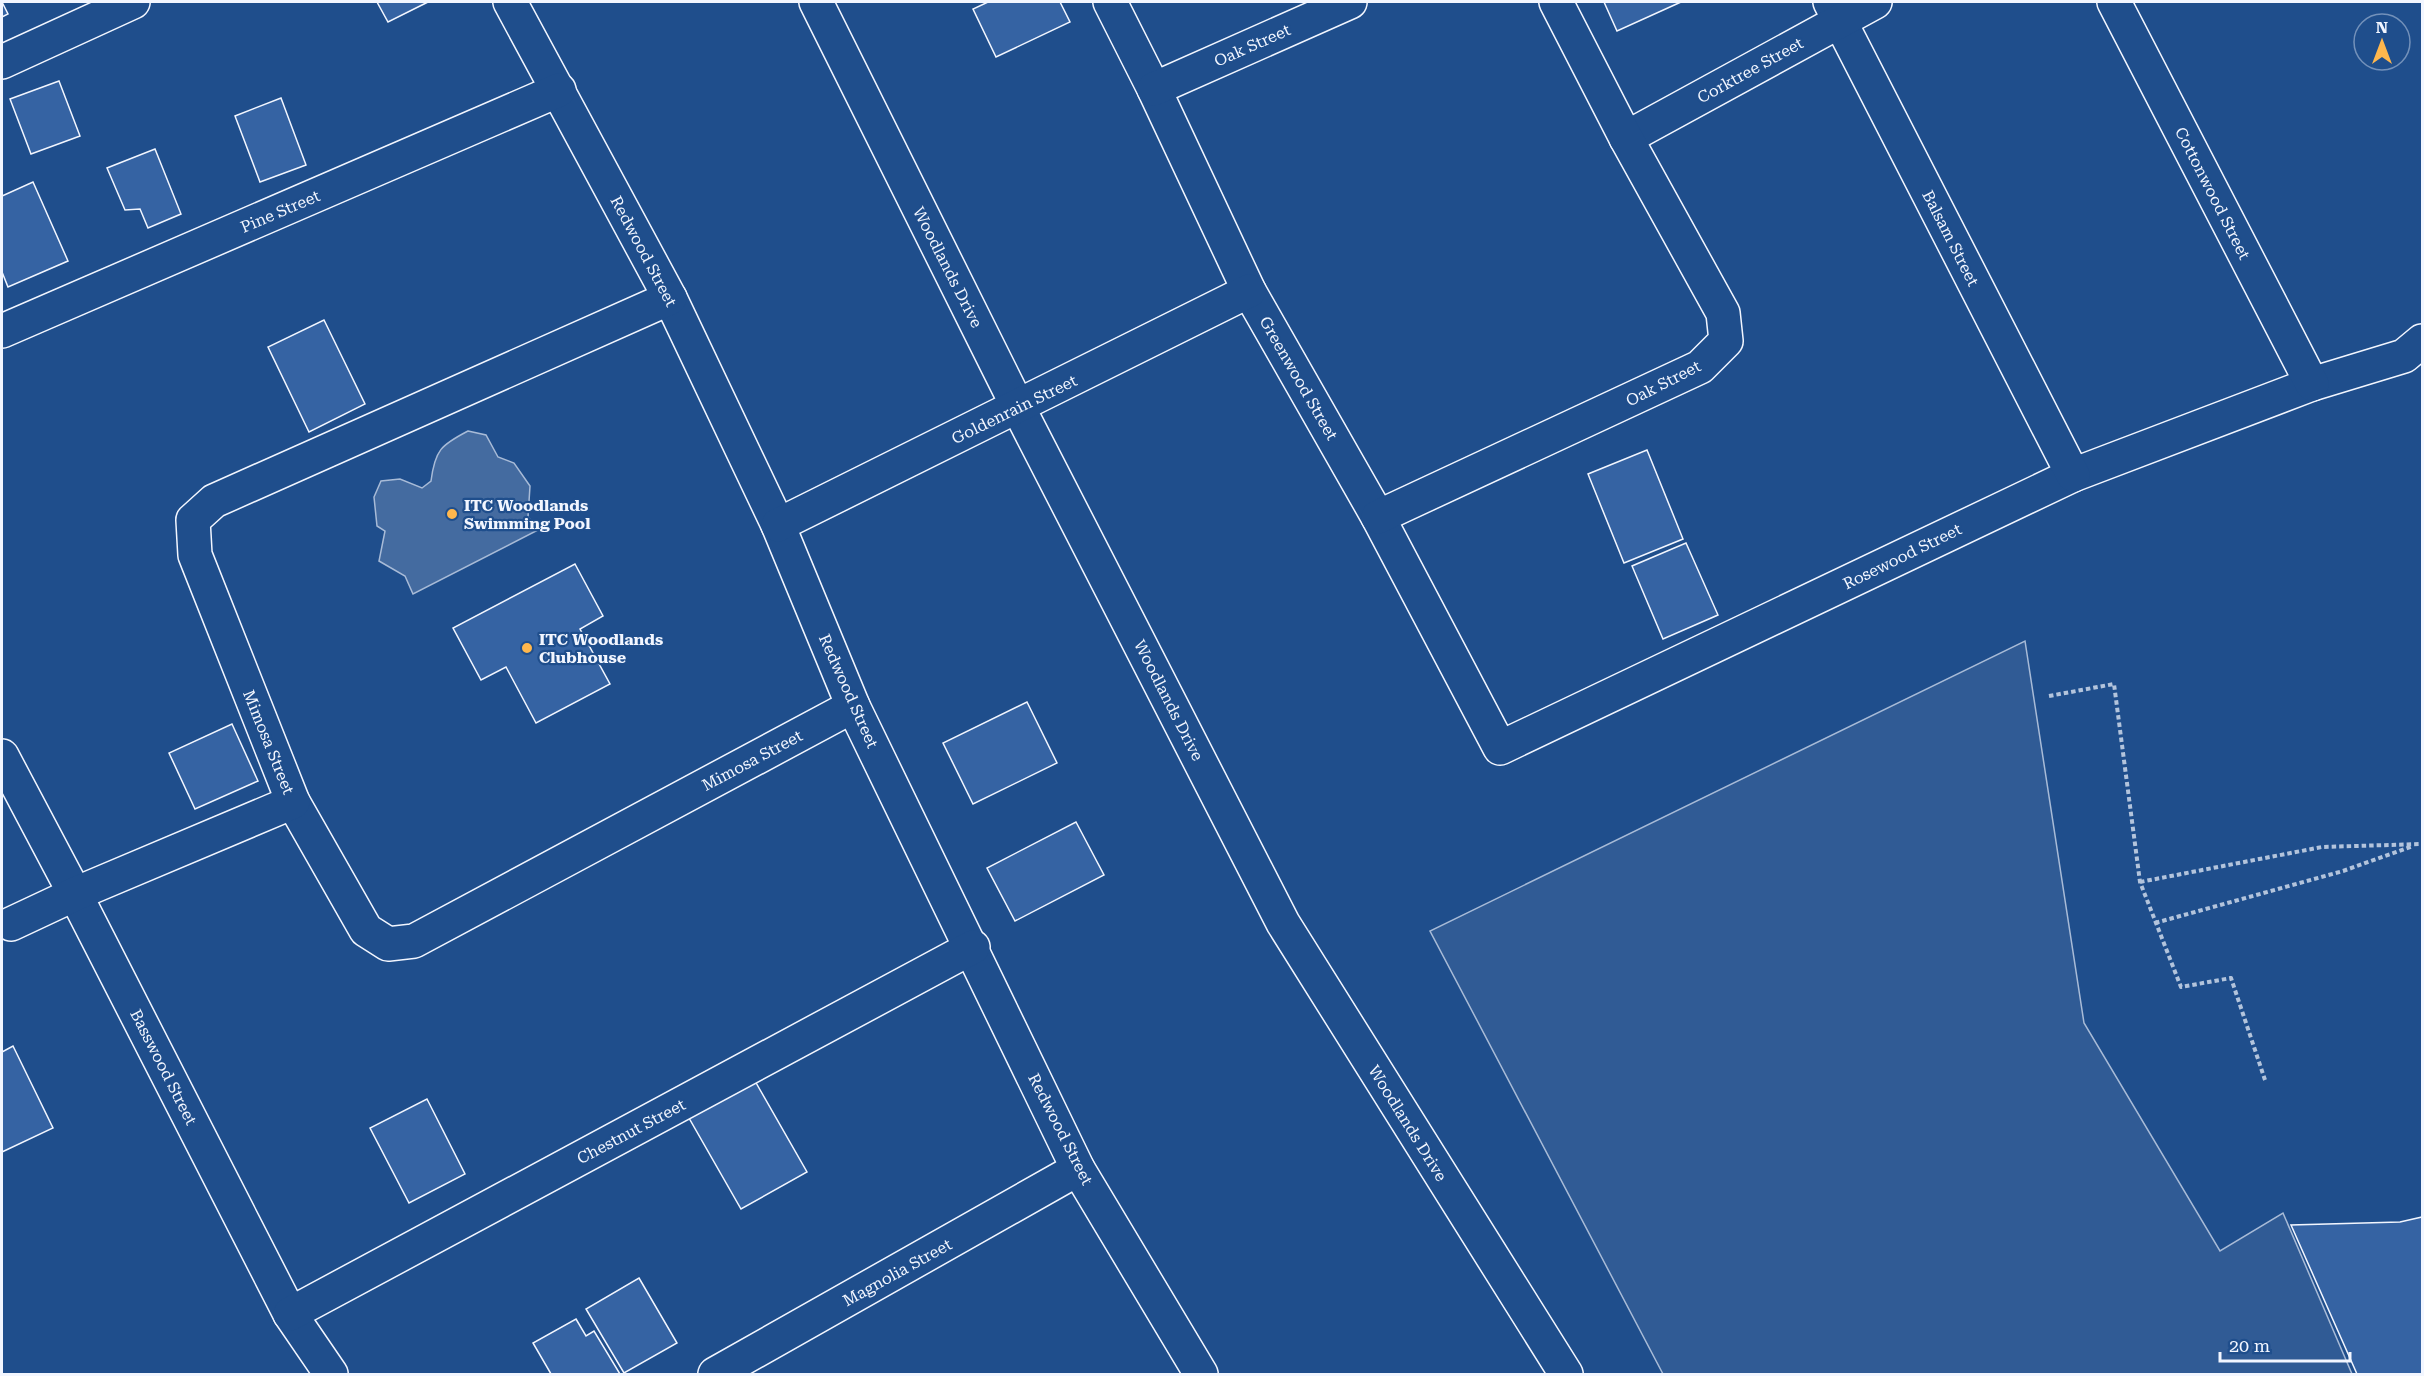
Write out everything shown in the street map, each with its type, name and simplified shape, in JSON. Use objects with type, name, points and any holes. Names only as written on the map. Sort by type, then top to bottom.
[{"type":"street","points":[[2,62],[133,2]]},
{"type":"street","name":"Redwood Street","points":[[510,2],[670,298],[778,525],[853,706],[1078,1169],[1201,1374]]},
{"type":"street","name":"Woodlands Drive","points":[[816,2],[1018,407],[1283,923],[1566,1374]]},
{"type":"street","name":"Greenwood Street","points":[[1110,2],[1154,89],[1249,291],[1378,517],[1500,748]]},
{"type":"street","name":"Oak Street","points":[[1154,89],[1350,2]]},
{"type":"street","name":"Oak Street","points":[[1378,517],[1700,367],[1726,341],[1723,313],[1626,138],[1556,2]]},
{"type":"street","name":"Corktree Street","points":[[1626,138],[1834,11],[1875,2]]},
{"type":"street","name":"Cottonwood Street","points":[[2114,2],[2313,384]]},
{"type":"street","name":"Balsam Street","points":[[1834,11],[2073,475]]},
{"type":"street","name":"Pine Street","points":[[2,331],[559,90]]},
{"type":"street","name":"Goldenrain Street","points":[[778,525],[1249,291]]},
{"type":"street","name":"Mimosa Street","points":[[670,298],[214,501],[193,520],[195,555],[293,802],[366,930],[388,944],[414,941],[853,706]]},
{"type":"street","name":"Rosewood Street","points":[[1500,748],[2073,475],[2313,384],[2404,356],[2422,340]]},
{"type":"street","name":"Basswood Street","points":[[2,756],[290,1314],[332,1374]]},
{"type":"street","points":[[11,924],[75,894],[293,802]]},
{"type":"street","name":"Chestnut Street","points":[[290,1314],[972,947]]},
{"type":"street","name":"Magnolia Street","points":[[715,1374],[1078,1169]]},
{"type":"path","points":[[2049,696],[2114,684],[2140,882],[2155,923],[2181,987],[2231,978],[2265,1080]]},
{"type":"path","points":[[2140,882],[2322,847],[2420,844]]},
{"type":"path","points":[[2155,923],[2343,871],[2420,844]]},
{"type":"shaded area","name":"ITC Woodlands Swimming Pool","points":[[468,431],[486,435],[498,457],[514,463],[530,486],[528,517],[538,530],[413,594],[405,576],[379,561],[385,531],[377,526],[374,497],[381,481],[400,479],[422,488],[431,481],[437,455],[445,445]]},
{"type":"shaded area","points":[[2025,641],[2084,1023],[2220,1251],[2283,1213],[2352,1374],[1663,1374],[1430,931]]},
{"type":"building","points":[[2,2],[8,14],[2,17]]},
{"type":"building","points":[[377,2],[428,2],[388,22]]},
{"type":"building","points":[[988,2],[1060,2],[1070,22],[996,57],[973,9]]},
{"type":"building","points":[[1604,2],[1681,2],[1617,31]]},
{"type":"building","points":[[59,81],[80,136],[31,154],[10,99]]},
{"type":"building","points":[[281,98],[306,165],[260,182],[235,116]]},
{"type":"building","points":[[155,149],[181,214],[148,228],[140,209],[125,210],[107,168]]},
{"type":"building","points":[[33,182],[68,261],[8,287],[2,272],[2,196]]},
{"type":"building","points":[[324,320],[365,404],[309,432],[268,347]]},
{"type":"building","points":[[1647,450],[1683,539],[1624,563],[1588,474]]},
{"type":"building","points":[[1686,543],[1718,615],[1663,639],[1632,566]]},
{"type":"building","name":"ITC Woodlands Clubhouse","points":[[575,564],[603,616],[580,629],[610,684],[536,723],[506,667],[481,680],[453,628]]},
{"type":"building","points":[[1027,702],[1057,763],[973,804],[943,743]]},
{"type":"building","points":[[232,724],[258,781],[195,809],[169,753]]},
{"type":"building","points":[[1076,822],[1104,875],[1015,921],[987,868]]},
{"type":"building","points":[[13,1046],[53,1128],[2,1152],[2,1052]]},
{"type":"building","points":[[755,1081],[807,1172],[741,1209],[689,1118]]},
{"type":"building","points":[[427,1099],[465,1174],[409,1203],[370,1128]]},
{"type":"building","points":[[2422,1217],[2422,1374],[2357,1374],[2291,1225],[2400,1222]]},
{"type":"building","points":[[639,1278],[677,1343],[624,1373],[586,1309]]},
{"type":"building","points":[[576,1319],[586,1336],[594,1331],[620,1374],[551,1374],[533,1343]]},
{"type":"place","name":"ITC Woodlands Swimming Pool","points":[[452,514]]},
{"type":"place","name":"ITC Woodlands Clubhouse","points":[[527,648]]}]
